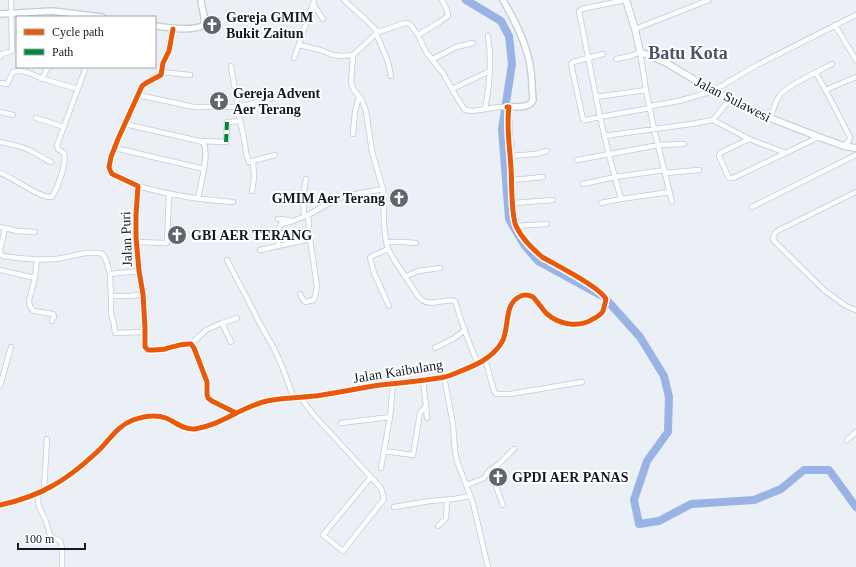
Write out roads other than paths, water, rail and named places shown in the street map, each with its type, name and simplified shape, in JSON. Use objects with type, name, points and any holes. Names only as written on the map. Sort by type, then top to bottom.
[{"type":"main road","points":[[626,0],[640,52]]},
{"type":"main road","name":"Jalan Sulawesi","points":[[640,52],[665,62],[713,91],[770,118],[844,146],[856,148]]},
{"type":"street","points":[[0,57],[2,54],[12,51],[15,43],[11,0]]},
{"type":"street","points":[[156,26],[192,28],[203,26],[205,20],[201,0]]},
{"type":"street","points":[[344,0],[377,32],[392,76]]},
{"type":"street","points":[[418,35],[448,16],[442,0]]},
{"type":"street","points":[[478,364],[455,300],[433,303],[425,302],[418,296],[388,249],[384,224],[382,189],[372,152],[366,111],[364,104],[351,83],[354,55],[377,32],[408,23],[418,35],[426,52],[443,73],[465,110],[473,111],[499,107],[528,106],[533,100],[531,71],[518,26],[503,0]]},
{"type":"street","points":[[621,199],[604,136],[579,10],[626,0]]},
{"type":"street","points":[[635,29],[709,0]]},
{"type":"street","points":[[314,2],[323,19]]},
{"type":"street","points":[[294,58],[314,2]]},
{"type":"street","points":[[0,14],[52,11],[90,16]]},
{"type":"street","points":[[603,54],[571,62],[583,120],[679,101],[713,91],[757,65],[856,15]]},
{"type":"street","points":[[835,25],[856,60]]},
{"type":"street","points":[[173,28],[169,50],[163,63],[162,72],[160,75],[142,86],[115,148],[110,163],[110,170],[112,174],[138,186],[169,194],[198,199],[233,202]]},
{"type":"street","points":[[485,109],[490,77],[488,36]]},
{"type":"street","points":[[433,59],[456,47],[472,43]]},
{"type":"street","points":[[299,45],[333,55],[354,55]]},
{"type":"street","points":[[616,59],[640,52],[654,129],[672,202]]},
{"type":"street","points":[[770,118],[781,94],[791,86],[832,64]]},
{"type":"street","points":[[231,66],[248,160],[249,162],[275,155]]},
{"type":"street","points":[[42,79],[48,68]]},
{"type":"street","points":[[0,173],[27,188],[49,198],[52,197],[62,174],[65,157],[64,153],[59,150],[57,146],[86,68]]},
{"type":"street","points":[[0,83],[7,84],[14,71],[27,72],[42,79],[78,89]]},
{"type":"street","points":[[452,89],[490,71]]},
{"type":"street","points":[[162,72],[190,75]]},
{"type":"street","points":[[816,73],[850,137],[849,141],[844,146]]},
{"type":"street","points":[[826,91],[856,77]]},
{"type":"street","points":[[596,98],[646,90]]},
{"type":"street","points":[[138,95],[194,107],[238,107],[284,95]]},
{"type":"street","points":[[353,134],[354,112],[359,96]]},
{"type":"street","points":[[713,120],[730,99]]},
{"type":"street","points":[[508,107],[514,219],[516,226],[547,224]]},
{"type":"street","points":[[0,112],[14,115]]},
{"type":"street","points":[[36,118],[64,127]]},
{"type":"street","points":[[604,136],[713,120],[749,139],[786,153]]},
{"type":"street","points":[[125,124],[199,140],[226,142],[227,122],[240,121]]},
{"type":"street","points":[[749,139],[720,153],[719,156],[729,178],[733,178],[819,137]]},
{"type":"street","points":[[198,199],[205,161],[204,145],[199,140]]},
{"type":"street","points":[[0,142],[26,148],[51,162]]},
{"type":"street","points":[[577,160],[659,145],[684,144]]},
{"type":"street","points":[[115,148],[204,169]]},
{"type":"street","points":[[510,156],[540,154],[548,151]]},
{"type":"street","points":[[752,207],[856,155]]},
{"type":"street","points":[[252,191],[254,178],[253,161]]},
{"type":"street","points":[[583,184],[615,178],[665,172],[699,170]]},
{"type":"street","points":[[512,180],[543,177]]},
{"type":"street","points":[[300,294],[304,301],[310,302],[315,297],[317,286],[303,197],[306,179]]},
{"type":"street","name":"Jalan Puri","points":[[138,186],[136,242],[143,294],[145,347],[148,350],[164,349],[184,344],[191,344]]},
{"type":"street","points":[[278,242],[281,224],[316,212],[325,205],[345,196],[382,189]]},
{"type":"street","points":[[601,203],[670,192]]},
{"type":"street","points":[[856,192],[777,231],[773,239],[824,290],[846,306],[856,310]]},
{"type":"street","points":[[136,242],[167,243],[169,194]]},
{"type":"street","points":[[513,203],[553,200]]},
{"type":"street","points":[[278,219],[293,221]]},
{"type":"street","name":"Jalan Kaibulang","points":[[0,505],[37,494],[69,476],[98,451],[114,432],[131,420],[150,415],[158,416],[167,418],[187,429],[191,429],[217,423],[236,413],[268,401],[321,395],[444,377],[472,367],[485,359],[502,341],[506,330],[509,311],[514,300],[523,295],[530,295],[548,314],[558,320],[572,325],[580,325],[599,316],[603,311],[606,299],[605,297],[578,277],[542,257],[522,237],[516,226]]},
{"type":"street","points":[[35,232],[17,231],[2,227],[1,254],[9,257],[37,259],[57,259],[80,254],[104,255],[110,274],[111,314],[116,332],[145,332]]},
{"type":"street","points":[[260,250],[310,239]]},
{"type":"street","points":[[386,242],[416,243]]},
{"type":"street","points":[[388,249],[370,258],[374,273],[389,306]]},
{"type":"street","points":[[37,259],[29,300],[30,307],[34,311],[53,314],[54,317],[52,322]]},
{"type":"street","points":[[227,260],[278,356],[293,397]]},
{"type":"street","points":[[405,277],[418,271],[440,268]]},
{"type":"street","points":[[0,270],[34,278]]},
{"type":"street","points":[[110,274],[139,271]]},
{"type":"street","points":[[111,296],[131,296],[143,294]]},
{"type":"street","points":[[236,318],[222,322],[206,330],[191,344],[194,348],[207,382],[208,398],[212,402],[236,413]]},
{"type":"street","points":[[222,322],[231,342]]},
{"type":"street","points":[[435,348],[453,339],[465,330]]},
{"type":"street","points":[[0,386],[11,347]]},
{"type":"street","points":[[485,359],[496,394],[510,394],[582,382]]},
{"type":"street","points":[[444,377],[452,416],[457,461],[474,503],[488,567]]},
{"type":"street","points":[[423,380],[427,418]]},
{"type":"street","points":[[381,468],[390,417],[393,384]]},
{"type":"street","points":[[300,397],[313,414],[371,476],[381,488],[384,499],[343,550],[323,535],[371,476]]},
{"type":"street","points":[[384,451],[413,455],[420,412],[426,406]]},
{"type":"street","points":[[341,423],[390,417]]},
{"type":"street","points":[[847,440],[855,434]]},
{"type":"street","points":[[44,490],[47,439]]},
{"type":"street","points":[[467,485],[482,479],[514,449]]},
{"type":"street","points":[[490,470],[503,505]]},
{"type":"street","points":[[37,494],[39,506],[46,521],[50,535],[61,542],[62,567]]},
{"type":"street","points":[[394,507],[470,496]]},
{"type":"street","points":[[438,526],[446,516],[447,500]]},
{"type":"waterway","points":[[466,0],[501,21],[509,36],[512,64],[502,129],[509,219],[525,246],[538,261],[604,297],[640,337],[664,376],[669,397],[668,432],[647,461],[634,500],[639,524],[659,521],[691,504],[754,500],[781,489],[804,470],[829,470],[856,507]]},
{"type":"place","name":"Gereja GMIM Bukit Zaitun","points":[[212,25]]},
{"type":"place","name":"Gereja Advent Aer Terang","points":[[219,101]]},
{"type":"place","name":"GMIM Aer Terang","points":[[399,198]]},
{"type":"place","name":"GBI AER TERANG","points":[[177,235]]},
{"type":"place","name":"GPDI AER PANAS","points":[[498,477]]},
{"type":"district","name":"Batu Kota","points":[[688,53]]}]
